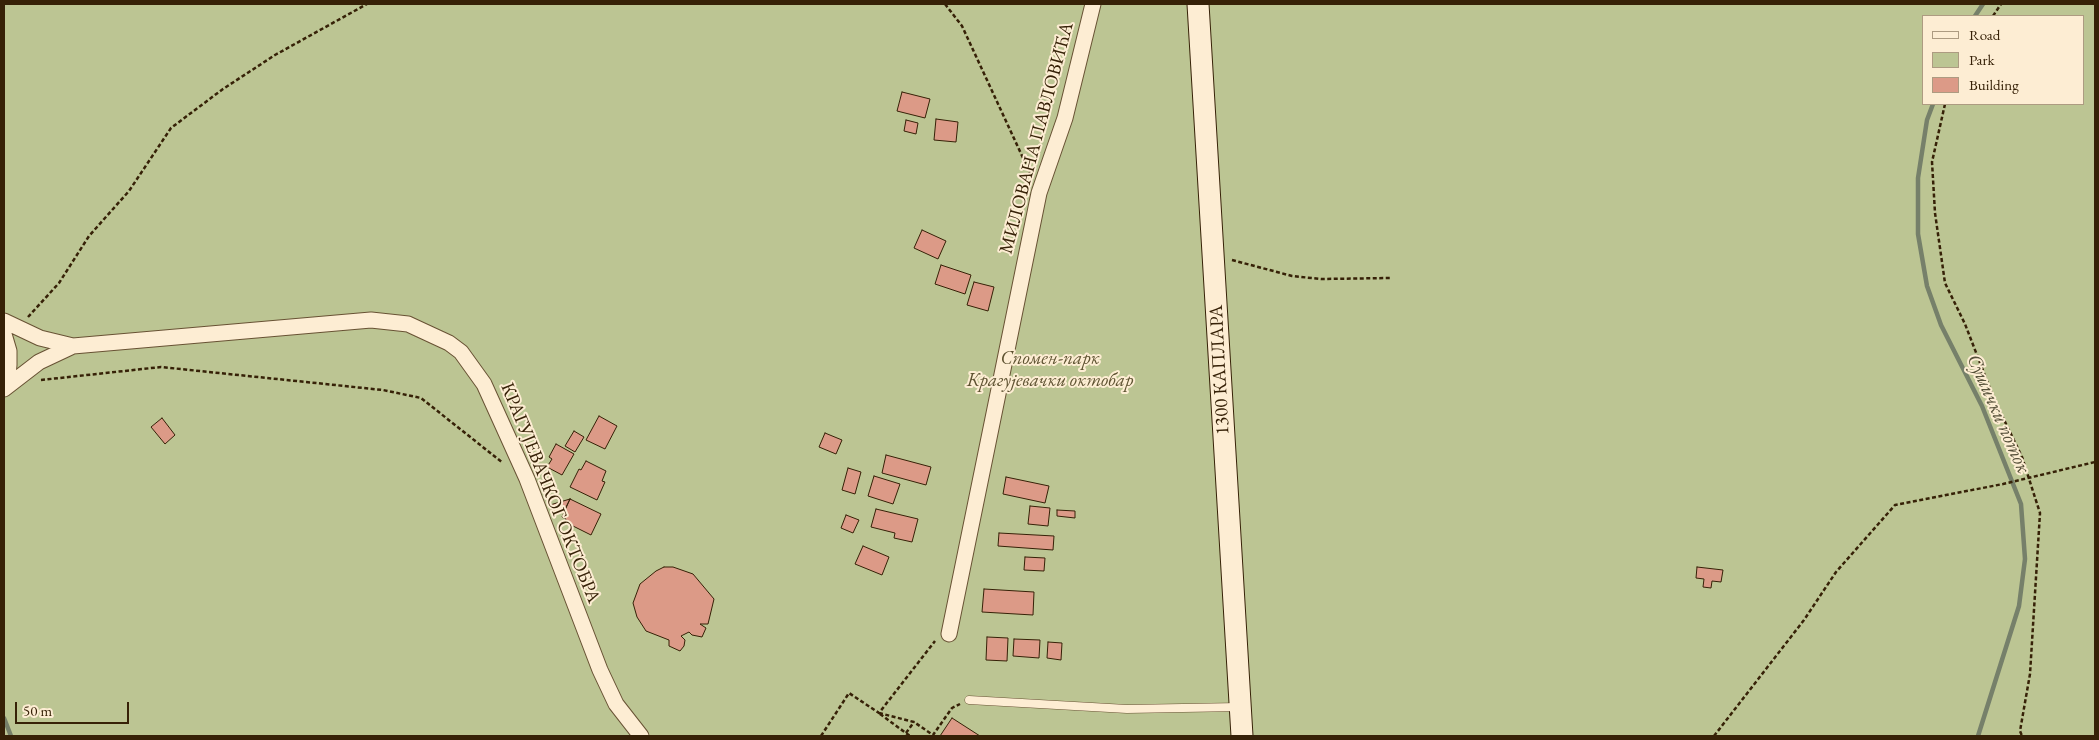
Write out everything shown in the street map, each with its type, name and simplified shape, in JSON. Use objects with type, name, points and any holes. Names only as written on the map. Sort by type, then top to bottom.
[{"type":"main road","name":"1300 КАПЛАРА","points":[[1198,4],[1242,736]]},
{"type":"street","name":"МИЛОВАНА ПАВЛОВИЋА","points":[[950,627],[1039,192],[1065,118],[1093,4]]},
{"type":"street","name":"КРАГУЈЕВАЧКОГ ОКТОБРА","points":[[73,346],[371,320],[408,324],[449,343],[461,352],[484,384],[527,479],[600,670],[616,704],[642,736]]},
{"type":"street","points":[[4,321],[40,338],[73,346]]},
{"type":"street","points":[[4,334],[9,365],[4,388]]},
{"type":"street","points":[[4,388],[39,362],[73,346]]},
{"type":"lane","points":[[969,700],[1128,708],[1240,707]]},
{"type":"path","points":[[18,328],[58,283],[89,236],[129,190],[171,128],[222,89],[275,55],[367,4]]},
{"type":"path","points":[[945,4],[962,26],[1039,192]]},
{"type":"path","points":[[1994,15],[2001,4]]},
{"type":"path","points":[[1945,105],[1932,162],[1945,283],[1966,324],[1994,399],[2022,458],[2040,513],[2030,674],[2020,731],[2022,736]]},
{"type":"path","points":[[1213,254],[1292,276],[1321,279],[1390,278]]},
{"type":"path","points":[[18,379],[35,380],[161,367],[382,390],[421,398],[504,465]]},
{"type":"path","points":[[1714,736],[1804,620],[1836,572],[1894,505],[2003,484],[2095,462]]},
{"type":"path","points":[[879,713],[950,627]]},
{"type":"path","points":[[821,736],[849,693],[910,736]]},
{"type":"path","points":[[879,713],[914,722],[933,735],[952,708],[969,700]]},
{"type":"path","points":[[906,733],[914,722]]},
{"type":"green space","name":"Спомен-парк Крагујевачки октобар","points":[[4,4],[2095,4],[2095,736],[4,736]]},
{"type":"building","points":[[902,92],[930,99],[925,118],[897,111]]},
{"type":"building","points":[[936,119],[958,122],[956,142],[934,140]]},
{"type":"building","points":[[906,120],[918,123],[916,134],[904,131]]},
{"type":"building","points":[[922,230],[946,241],[938,259],[914,248]]},
{"type":"building","points":[[941,265],[971,275],[965,294],[935,284]]},
{"type":"building","points":[[974,282],[994,287],[988,311],[967,305]]},
{"type":"building","points":[[599,416],[617,426],[605,449],[586,440]]},
{"type":"building","points":[[162,418],[175,435],[165,444],[151,427]]},
{"type":"building","points":[[574,431],[584,437],[575,452],[565,446]]},
{"type":"building","points":[[825,433],[842,440],[836,454],[819,447]]},
{"type":"building","points":[[556,444],[574,454],[562,475],[547,467],[552,459],[549,457]]},
{"type":"building","points":[[886,455],[931,467],[926,485],[882,473]]},
{"type":"building","points":[[586,461],[606,471],[602,481],[605,482],[597,500],[570,487],[579,469],[581,470]]},
{"type":"building","points":[[848,468],[861,472],[855,494],[842,490]]},
{"type":"building","points":[[874,476],[900,484],[893,504],[868,496]]},
{"type":"building","points":[[1006,477],[1049,486],[1045,503],[1003,494]]},
{"type":"building","points":[[570,499],[601,514],[591,535],[565,522],[566,519],[562,517]]},
{"type":"building","points":[[570,499],[564,511],[553,514],[550,505]]},
{"type":"building","points":[[1030,506],[1050,508],[1048,526],[1028,524]]},
{"type":"building","points":[[876,509],[918,519],[912,542],[894,538],[895,533],[871,527]]},
{"type":"building","points":[[1057,510],[1075,511],[1075,518],[1057,516]]},
{"type":"building","points":[[846,515],[859,520],[853,533],[841,528]]},
{"type":"building","points":[[999,533],[1054,536],[1053,550],[998,546]]},
{"type":"building","points":[[863,546],[889,557],[882,575],[855,564]]},
{"type":"building","points":[[1025,557],[1045,558],[1044,571],[1024,570]]},
{"type":"building","points":[[664,567],[673,567],[693,574],[714,599],[708,624],[700,624],[706,628],[702,637],[692,635],[689,632],[681,636],[685,640],[684,646],[680,651],[669,646],[669,640],[646,631],[637,617],[633,603],[640,584]]},
{"type":"building","points":[[1697,567],[1723,570],[1721,582],[1712,581],[1711,588],[1703,587],[1704,579],[1696,578]]},
{"type":"building","points":[[984,589],[1034,592],[1033,615],[982,612]]},
{"type":"building","points":[[987,637],[1008,638],[1007,661],[986,660]]},
{"type":"building","points":[[1014,639],[1040,640],[1039,658],[1013,656]]},
{"type":"building","points":[[1048,642],[1062,643],[1061,660],[1047,658]]},
{"type":"building","points":[[952,718],[980,736],[940,736]]},
{"type":"waterway","name":"Сушички поток","points":[[1976,15],[1983,4]]},
{"type":"waterway","name":"Сушички поток","points":[[1933,105],[1927,120],[1918,178],[1918,234],[1927,286],[1941,325],[1982,406],[2021,504],[2025,559],[2019,606],[1978,736]]},
{"type":"waterway","points":[[4,718],[11,736]]}]
